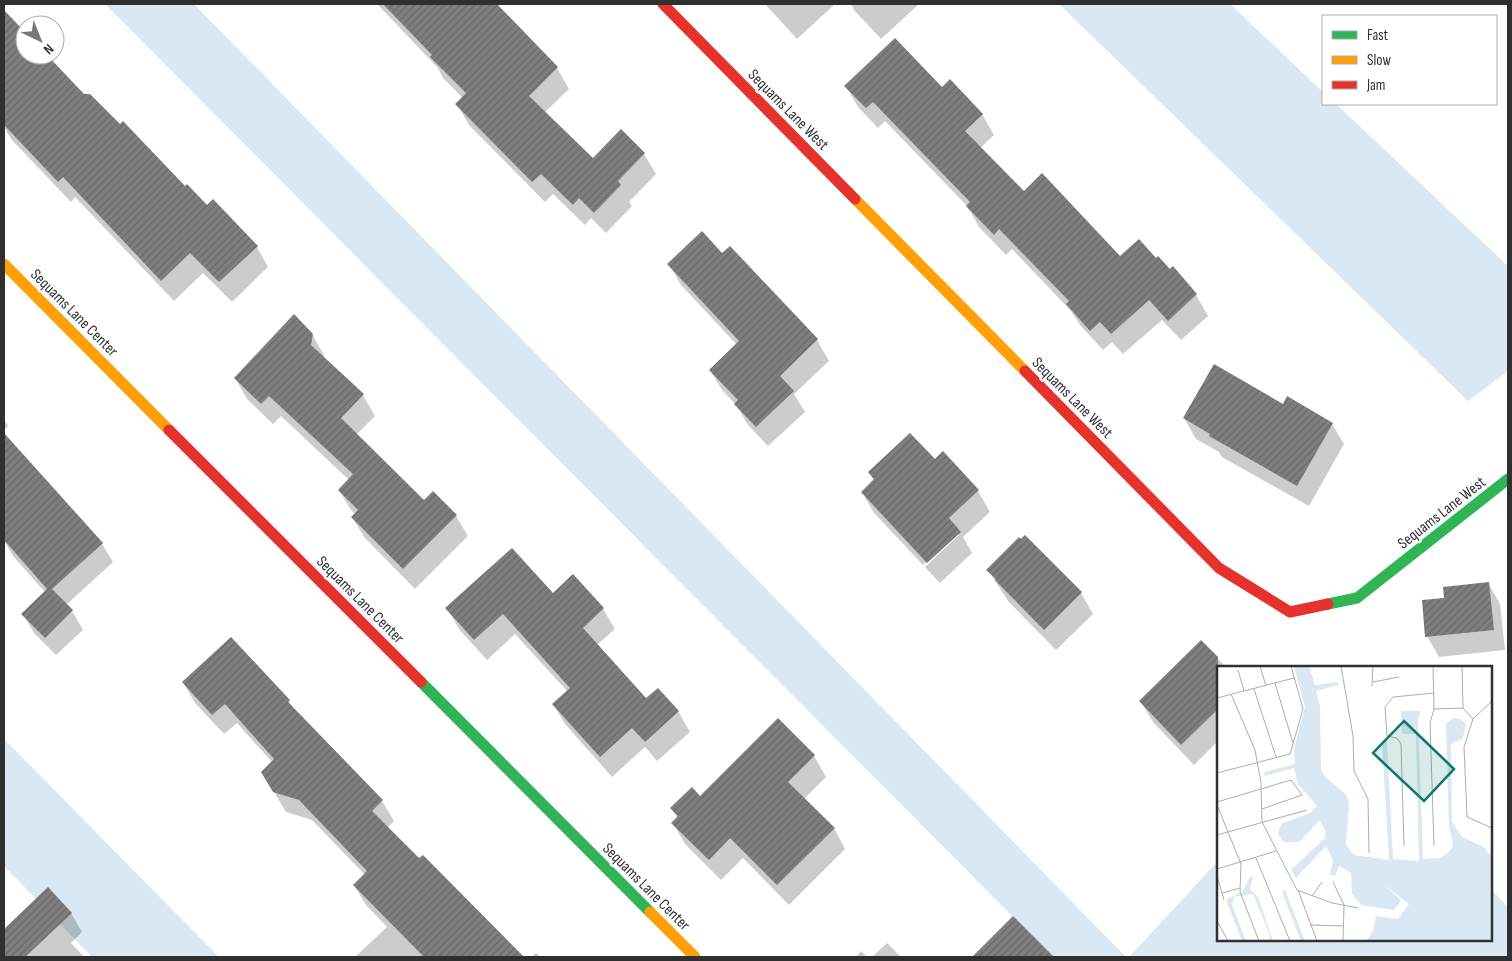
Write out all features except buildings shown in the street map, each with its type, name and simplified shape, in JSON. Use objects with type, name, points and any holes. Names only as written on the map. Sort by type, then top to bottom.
[{"type":"street","name":"Sequams Lane West","points":[[663,4],[1219,568],[1290,612],[1357,598],[1508,479]]},
{"type":"street","name":"Sequams Lane Center","points":[[4,264],[695,957]]},
{"type":"shaded area","points":[[105,4],[194,4],[1126,957],[1053,957]]},
{"type":"shaded area","points":[[1059,4],[1230,4],[1322,91],[1322,105],[1337,105],[1508,266],[1508,371],[1468,401]]},
{"type":"shaded area","points":[[4,739],[219,957],[92,957],[4,866]]},
{"type":"shaded area","points":[[1217,862],[1217,941],[1492,941],[1492,890],[1508,907],[1508,957],[1129,957]]},
{"type":"traffic: fast","points":[[1328,604],[1357,598],[1508,479]]},
{"type":"traffic: fast","points":[[421,682],[650,912]]},
{"type":"traffic: slow","points":[[855,199],[1025,371]]},
{"type":"traffic: slow","points":[[4,264],[169,430]]},
{"type":"traffic: slow","points":[[650,912],[695,957]]},
{"type":"traffic: jam","points":[[663,4],[855,199]]},
{"type":"traffic: jam","points":[[1025,371],[1219,568],[1290,612],[1328,604]]},
{"type":"traffic: jam","points":[[169,430],[421,682]]}]
